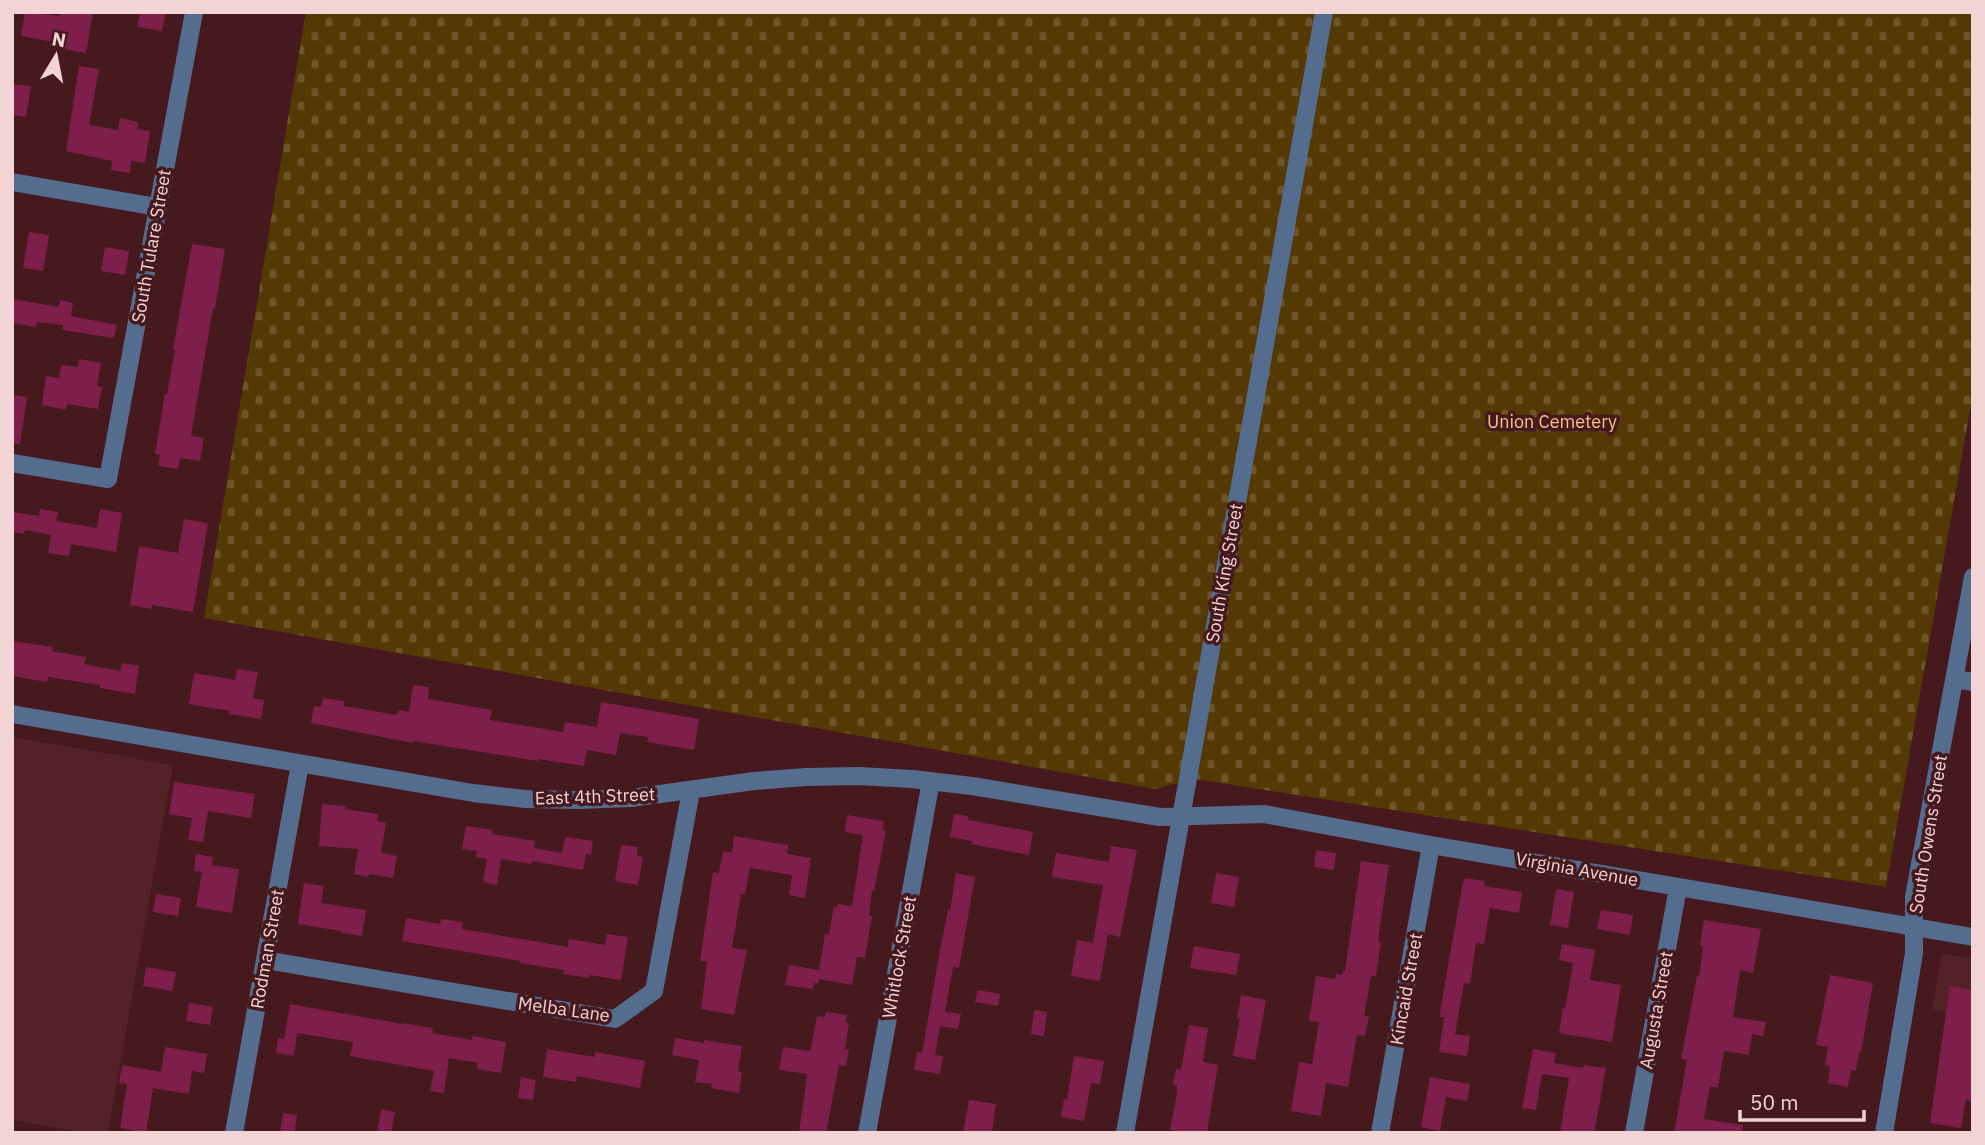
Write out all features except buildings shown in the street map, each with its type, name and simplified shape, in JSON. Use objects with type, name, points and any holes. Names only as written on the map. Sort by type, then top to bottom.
[{"type":"street","name":"South Tulare Street","points":[[12,463],[108,479],[194,12]]},
{"type":"street","name":"South King Street","points":[[1125,1133],[1324,12]]},
{"type":"street","points":[[12,183],[157,207]]},
{"type":"street","name":"South Owens Street","points":[[1884,1133],[1914,953],[1914,897],[1964,681],[1973,577]]},
{"type":"street","name":"East 4th Street","points":[[12,714],[300,765],[526,799],[631,798],[754,781],[859,776],[931,781],[1160,817],[1181,816]]},
{"type":"street","name":"Rodman Street","points":[[234,1133],[300,765]]},
{"type":"street","name":"Whitlock Street","points":[[867,1133],[931,781]]},
{"type":"street","name":"Melba Lane","points":[[265,960],[615,1019],[654,991],[691,791]]},
{"type":"street","name":"Virginia Avenue","points":[[1181,816],[1264,814],[1973,937]]},
{"type":"street","name":"Kincaid Street","points":[[1380,1133],[1431,845]]},
{"type":"street","name":"Augusta Street","points":[[1634,1133],[1678,887]]},
{"type":"shaded area","points":[[12,737],[173,765],[108,1133],[90,1133],[12,1120]]},
{"type":"shaded area","points":[[1942,954],[1973,959],[1973,1016],[1932,1009]]},
{"type":"green space","name":"Union Cemetery","points":[[306,12],[1973,12],[1973,393],[1886,887],[1195,779],[1155,789],[204,618]]}]
